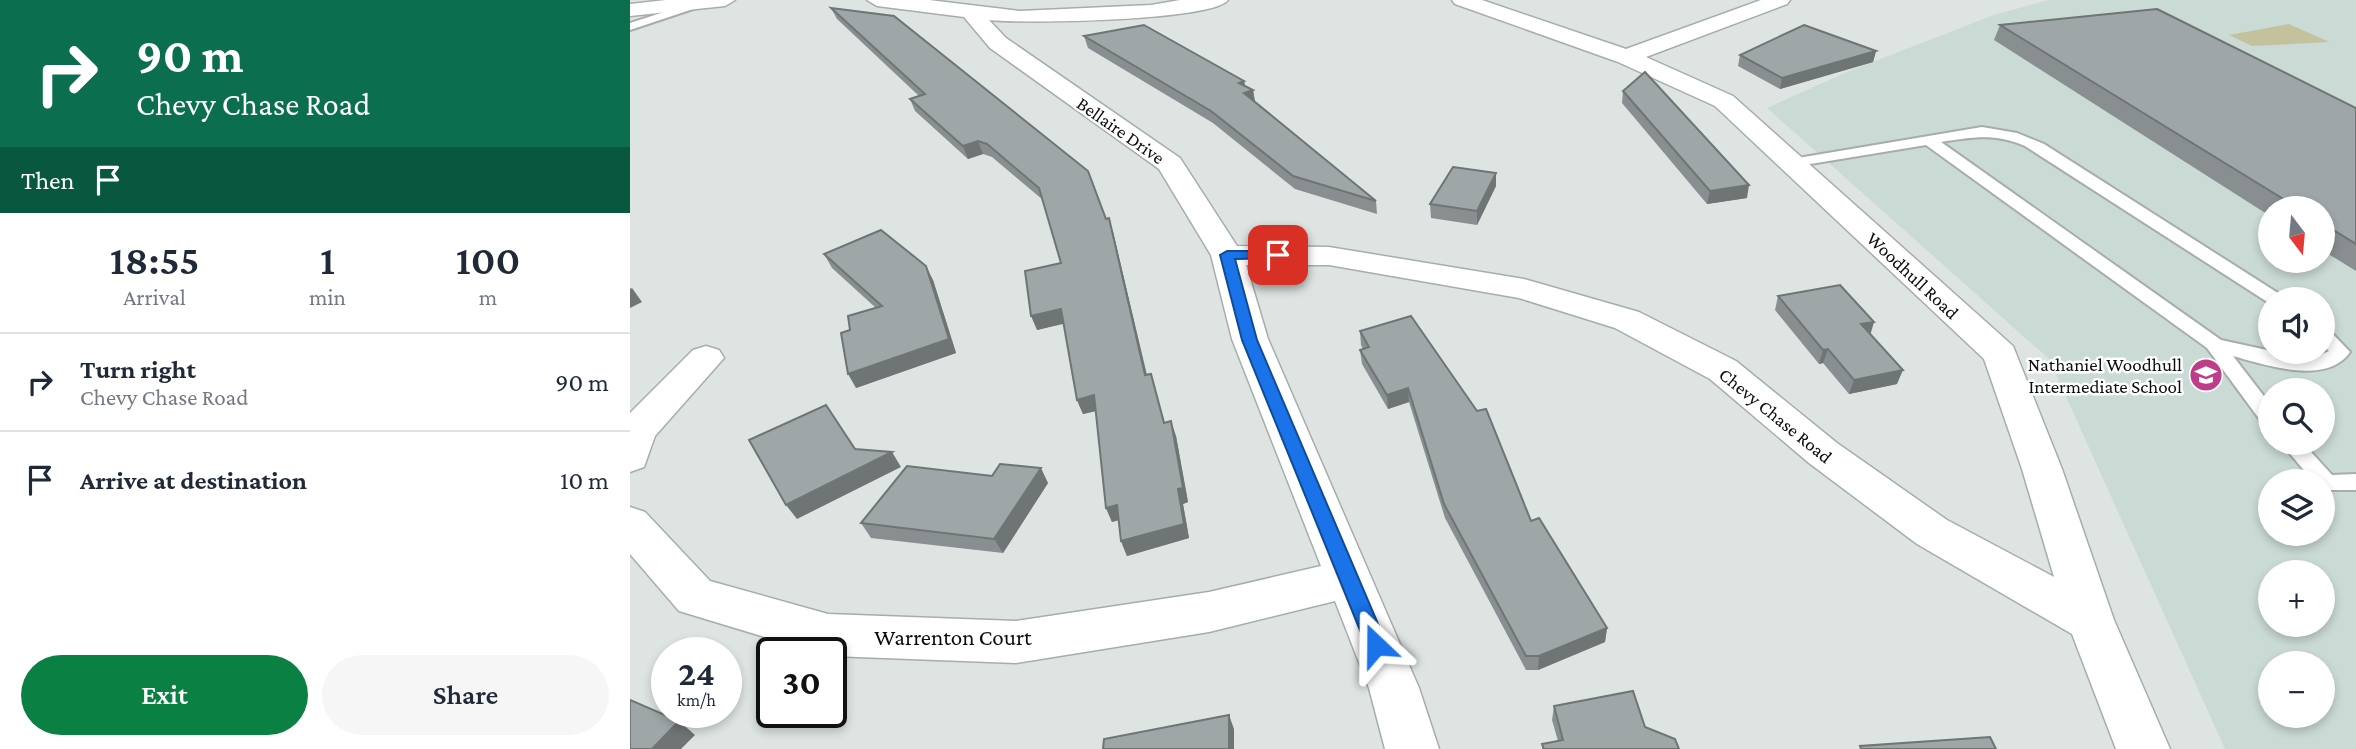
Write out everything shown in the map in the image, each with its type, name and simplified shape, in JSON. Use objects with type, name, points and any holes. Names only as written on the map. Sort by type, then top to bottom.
[{"type":"street","points":[[630,10],[725,0]]},
{"type":"street","points":[[877,0],[1020,17],[1151,10],[1218,0]]},
{"type":"street","name":"Woodhull Road","points":[[1462,0],[1626,57],[1724,101],[2000,354],[2042,469],[2090,620],[2143,749]]},
{"type":"street","points":[[1626,57],[1780,0]]},
{"type":"street","name":"Bellaire Drive","points":[[972,13],[998,43],[1170,164],[1227,255],[1250,340],[1394,688],[1412,749]]},
{"type":"street","name":"Chevy Chase Road","points":[[1227,255],[1329,256],[1524,289],[1627,320],[1723,370],[1823,453],[1932,532],[2090,620]]},
{"type":"street","points":[[630,457],[636,431],[706,358]]},
{"type":"street","name":"Warrenton Court","points":[[630,524],[695,597],[828,635],[1016,642],[1209,612],[1349,579]]},
{"type":"lane","points":[[630,27],[698,4]]},
{"type":"lane","points":[[1792,163],[1982,131],[2005,131],[2026,138],[2258,288]]},
{"type":"lane","points":[[1929,140],[2214,344],[2258,403]]},
{"type":"lane","points":[[2214,344],[2258,356]]},
{"type":"lane","points":[[2335,346],[2341,352],[2335,359]]},
{"type":"lane","points":[[2302,455],[2327,483],[2356,482]]},
{"type":"shaded area","name":"Nathaniel Woodhull Intermediate School","points":[[2049,0],[2356,0],[2356,749],[2225,749],[2049,359],[1767,108],[1847,72],[1994,15]]},
{"type":"green space","points":[[2289,24],[2329,42],[2252,46],[2229,35]]},
{"type":"building","points":[[831,8],[894,16],[1088,171],[1106,219],[1109,218],[1145,375],[1151,374],[1164,423],[1171,421],[1183,488],[1178,489],[1184,524],[1121,541],[1117,505],[1106,508],[1094,395],[1077,400],[1061,309],[1031,316],[1025,271],[1061,263],[1039,188],[987,144],[978,141],[963,146],[910,99],[925,94]]},
{"type":"building","points":[[2157,9],[2356,108],[2356,244],[2335,231],[2335,196],[2278,196],[2000,25]]},
{"type":"building","points":[[1144,25],[1244,81],[1239,83],[1253,90],[1244,93],[1376,201],[1293,176],[1211,111],[1084,36]]},
{"type":"building","points":[[1804,25],[1876,51],[1782,78],[1740,55]]},
{"type":"building","points":[[1645,72],[1749,185],[1710,191],[1623,91]]},
{"type":"building","points":[[1453,167],[1496,173],[1477,211],[1430,204]]},
{"type":"building","points":[[881,230],[926,266],[949,339],[848,374],[841,333],[850,330],[848,316],[882,306],[824,254]]},
{"type":"building","points":[[1840,285],[1874,322],[1861,324],[1903,370],[1854,380],[1828,349],[1823,350],[1778,296]]},
{"type":"building","points":[[1411,316],[1477,411],[1486,409],[1531,521],[1539,518],[1607,628],[1539,656],[1526,656],[1444,504],[1408,388],[1387,395],[1360,350],[1369,347],[1360,331]]},
{"type":"building","points":[[826,405],[855,449],[892,452],[786,505],[749,440]]},
{"type":"building","points":[[1000,464],[1041,468],[994,539],[861,523],[907,466],[992,476]]},
{"type":"building","points":[[1633,691],[1645,727],[1675,739],[1679,749],[1544,749],[1542,744],[1563,740],[1554,706]]},
{"type":"building","points":[[630,700],[651,709],[651,728],[672,728],[652,749],[630,749]]},
{"type":"building","points":[[1229,715],[1229,749],[1103,749],[1104,739]]},
{"type":"building","points":[[1990,737],[1996,749],[1861,749],[1860,746]]},
{"type":"place","name":"Nathaniel Woodhull Intermediate School","points":[[2206,375]]},
{"type":"route","points":[[1278,255],[1227,255],[1250,340],[1376,645]]}]
